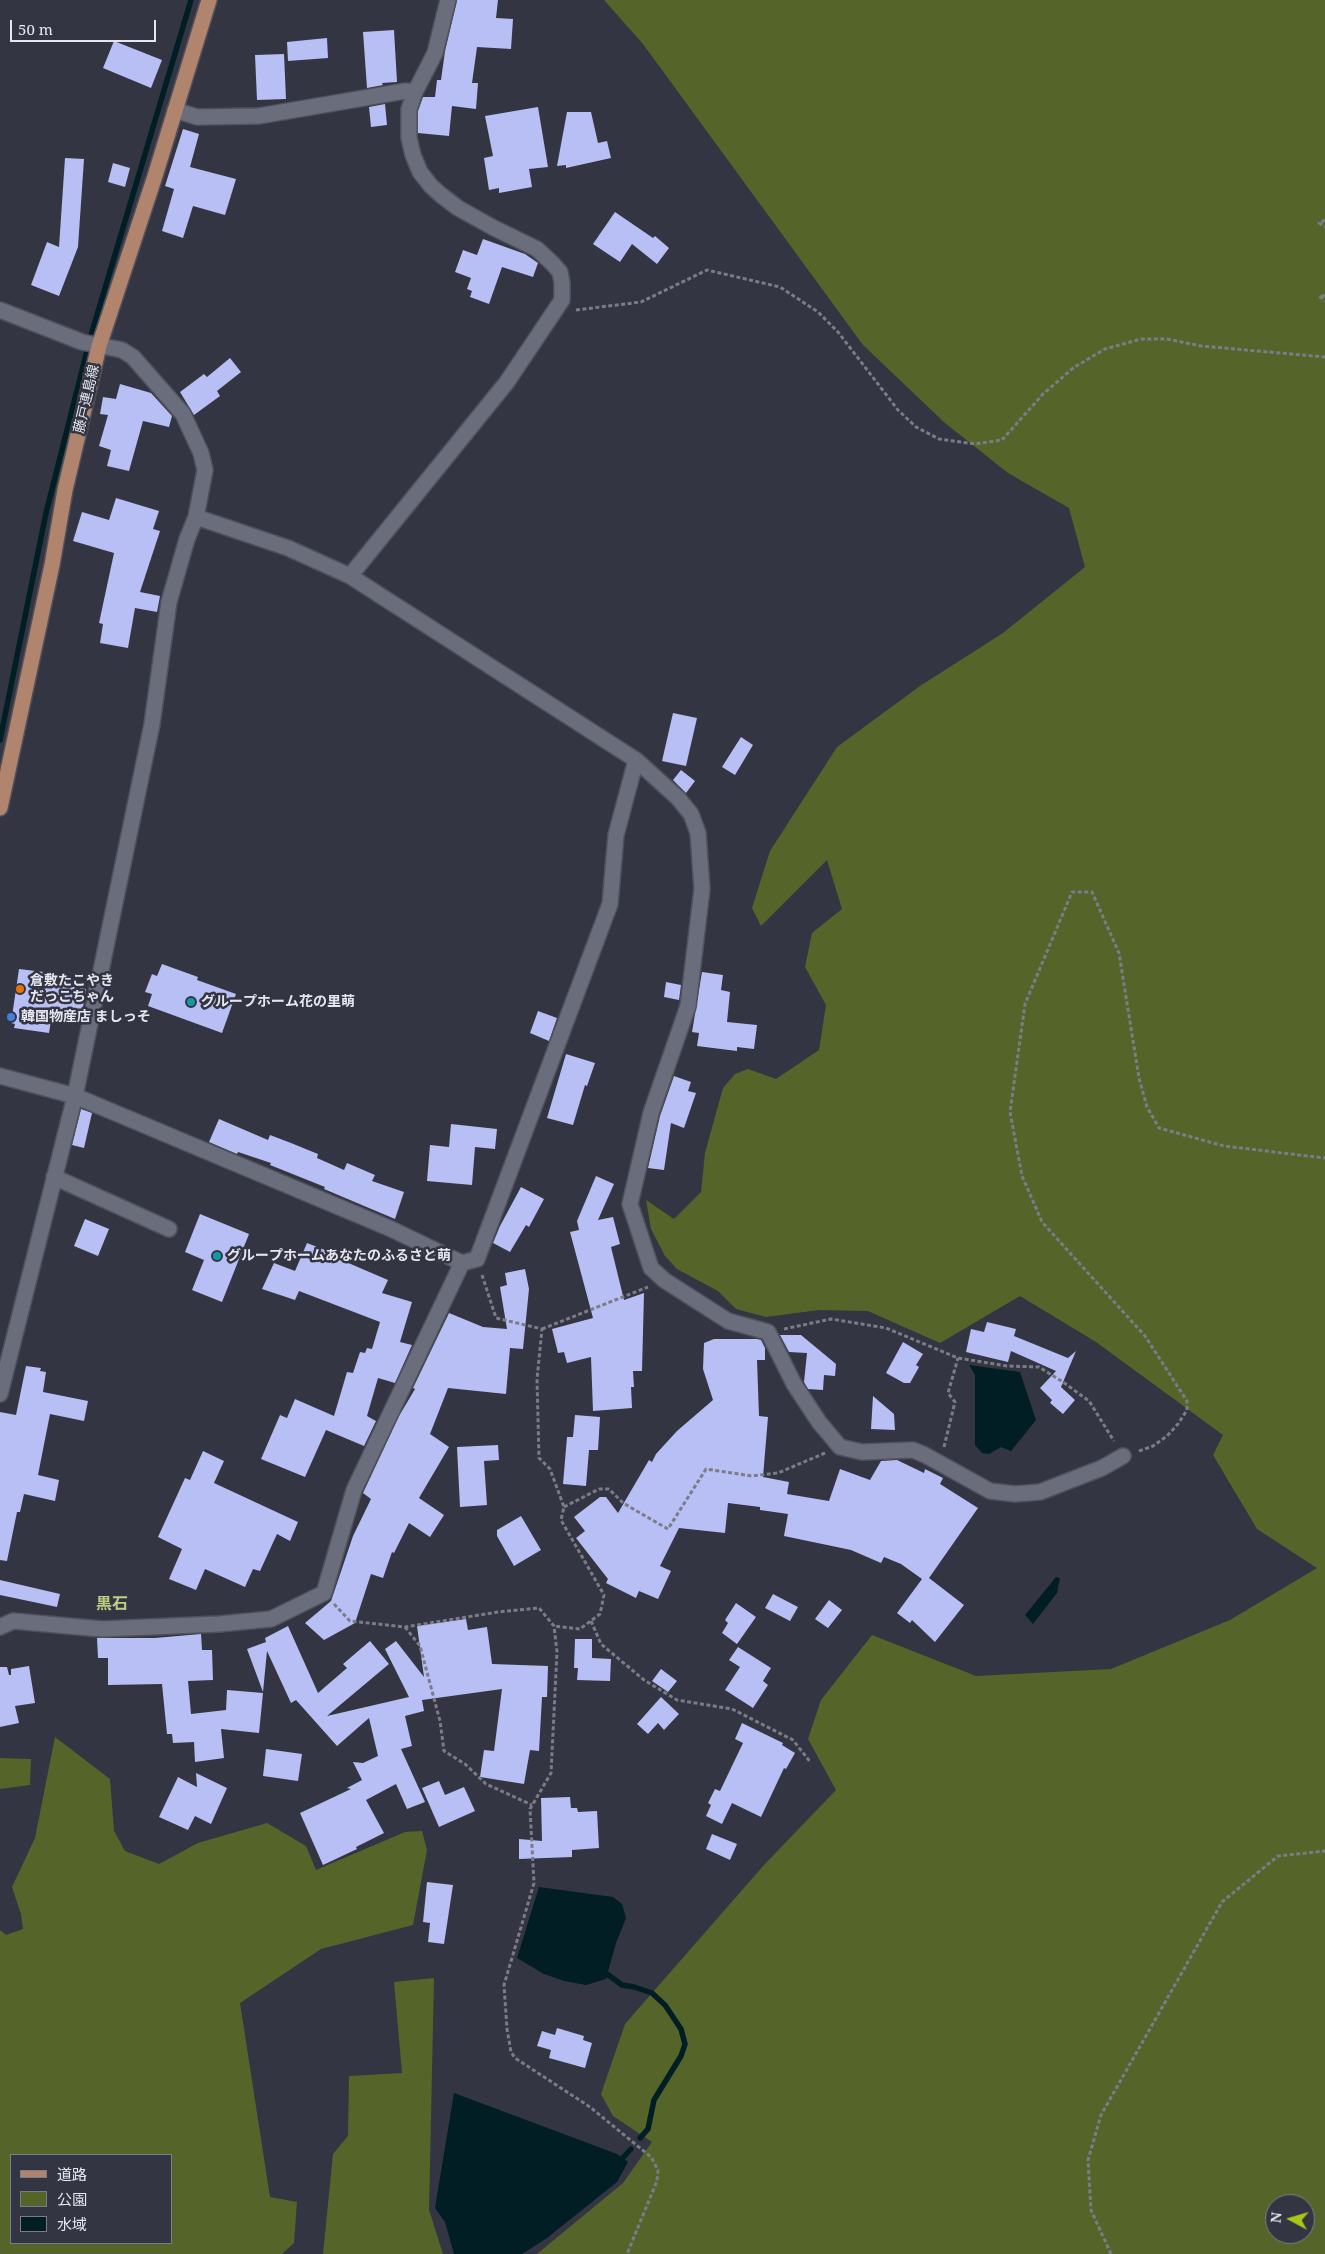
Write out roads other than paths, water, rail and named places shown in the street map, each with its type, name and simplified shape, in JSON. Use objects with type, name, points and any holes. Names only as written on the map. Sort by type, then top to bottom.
[{"type":"main road","name":"藤戸連島線","points":[[0,808],[52,565],[91,344],[155,176],[209,0]]},
{"type":"street","points":[[350,576],[507,382],[562,300],[560,272],[537,249],[458,208],[431,186],[420,172],[409,138],[409,109],[415,92],[435,53],[448,0]]},
{"type":"street","points":[[175,110],[198,117],[259,116],[404,91],[415,92]]},
{"type":"street","points":[[0,310],[91,344],[122,350],[133,357],[183,414],[201,453],[205,470],[196,517],[187,539],[169,602],[150,733],[75,1096],[0,1394]]},
{"type":"street","points":[[196,517],[288,548],[350,576],[636,760],[678,798],[691,814],[698,833],[702,889],[688,1006],[651,1113],[630,1204],[651,1268],[664,1280],[728,1321],[768,1332],[794,1384],[819,1422],[840,1447],[862,1452],[913,1450],[990,1491],[1015,1494],[1040,1492],[1102,1468],[1123,1456]]},
{"type":"street","points":[[0,1627],[12,1621],[102,1629],[219,1624],[271,1619],[324,1592],[354,1490],[470,1261],[610,904],[616,835],[636,760]]},
{"type":"street","points":[[0,1076],[75,1096],[470,1261]]},
{"type":"street","points":[[54,1177],[169,1229]]},
{"type":"water","points":[[969,1365],[1020,1372],[1036,1420],[1011,1451],[1001,1447],[989,1454],[982,1453],[975,1445],[975,1375]]},
{"type":"water","points":[[1056,1577],[1060,1578],[1057,1593],[1033,1624],[1025,1615]]},
{"type":"water","points":[[539,1887],[613,1897],[622,1904],[626,1918],[616,1943],[606,1979],[586,1985],[564,1981],[544,1974],[517,1958]]},
{"type":"water","points":[[454,2093],[617,2154],[628,2162],[617,2182],[547,2238],[522,2254],[454,2254],[445,2222],[435,2208]]},
{"type":"waterway","points":[[0,740],[46,513],[91,335],[191,0]]},
{"type":"waterway","points":[[603,1971],[622,1985],[652,1993],[665,2005],[681,2029],[685,2044],[681,2056],[654,2100],[648,2129],[640,2138]]},
{"type":"waterway","points":[[618,2163],[631,2149]]},
{"type":"place","name":"倉敷たこやき だっこちゃん","points":[[20,989]]},
{"type":"place","name":"グループホーム花の里萌","points":[[191,1002]]},
{"type":"place","name":"韓国物産店 ましっそ","points":[[11,1017]]},
{"type":"place","name":"グループホームあなたのふるさと萌","points":[[217,1256]]},
{"type":"district","name":"黒石","points":[[112,1604]]}]
